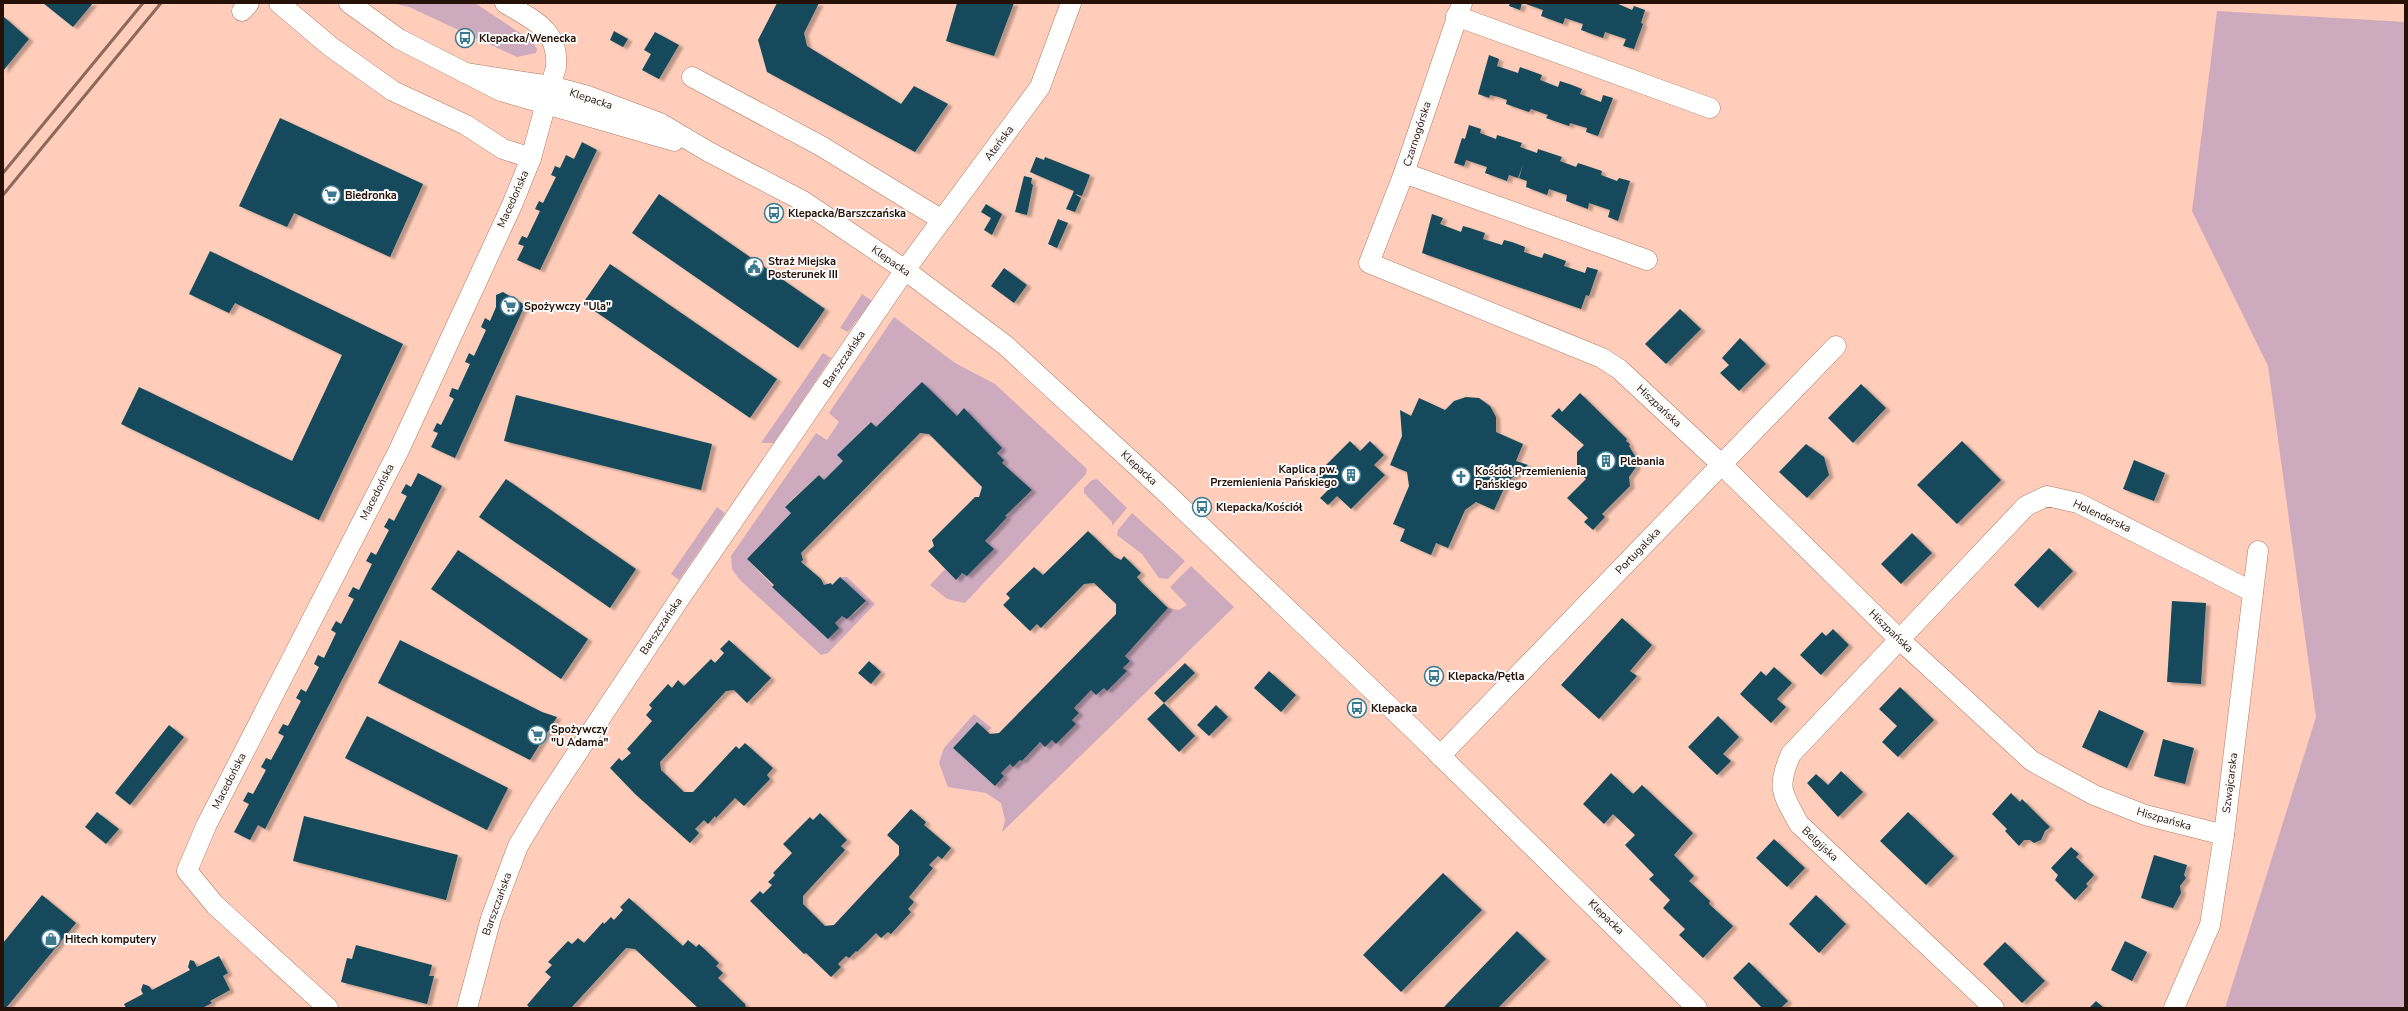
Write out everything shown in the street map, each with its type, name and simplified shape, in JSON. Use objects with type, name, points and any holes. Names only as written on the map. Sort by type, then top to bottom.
[{"type":"street","points":[[279,3],[331,47],[394,91],[466,125],[504,149],[531,158]]},
{"type":"street","name":"Klepacka","points":[[349,3],[399,39],[502,91],[545,105],[709,152]]},
{"type":"street","name":"Macedońska","points":[[328,1008],[215,905],[187,871],[206,826],[398,450],[512,205],[531,158],[556,67],[558,52],[552,38],[538,23],[504,3]]},
{"type":"street","name":"Ateńska","points":[[905,270],[1040,87],[1071,3]]},
{"type":"street","points":[[1459,9],[1710,108]]},
{"type":"street","name":"Czarnogórska","points":[[1369,263],[1404,173],[1459,9]]},
{"type":"street","name":"Klepacka","points":[[465,73],[550,86],[588,96],[660,123],[709,152],[803,201],[905,270],[1005,345],[1164,491],[1440,756],[1697,1008]]},
{"type":"street","points":[[692,77],[821,146],[942,220]]},
{"type":"street","points":[[1404,173],[1647,260]]},
{"type":"street","name":"Hiszpańska","points":[[1369,263],[1602,358],[1619,369],[1721,464],[1899,639],[2032,761],[2094,795],[2145,815],[2224,835]]},
{"type":"street","name":"Barszczańska","points":[[467,1008],[491,918],[518,846],[542,806],[678,601],[905,270]]},
{"type":"street","name":"Portugalska","points":[[1440,756],[1836,346]]},
{"type":"street","name":"Holenderska","points":[[1899,639],[2026,506],[2047,496],[2078,503],[2253,592]]},
{"type":"street","name":"Szwajcarska","points":[[2174,1008],[2210,925],[2224,835],[2258,551]]},
{"type":"street","name":"Belgijska","points":[[1899,639],[1791,754],[1782,776],[1784,797],[1799,824],[1994,1008]]},
{"type":"shaded area","points":[[391,3],[475,3],[532,41],[537,49],[536,53],[517,57],[409,7]]},
{"type":"shaded area","points":[[2217,11],[2405,22],[2405,1008],[2225,1008],[2316,717],[2268,366],[2192,211]]},
{"type":"shaded area","points":[[862,294],[872,301],[848,332],[840,328]]},
{"type":"shaded area","points":[[894,317],[955,363],[995,384],[1087,469],[1086,474],[965,603],[947,599],[930,585],[945,569],[955,579],[962,573],[967,576],[993,549],[985,541],[1006,518],[1005,516],[1032,490],[1002,463],[997,453],[1001,448],[964,409],[957,416],[945,404],[895,408],[876,427],[870,422],[838,455],[843,461],[824,480],[819,475],[785,506],[791,513],[747,559],[800,614],[802,613],[835,623],[842,616],[855,613],[866,602],[840,577],[847,577],[875,604],[828,653],[821,655],[739,579],[732,569],[731,556],[816,433],[827,440],[839,422],[829,413]]},
{"type":"shaded area","points":[[823,353],[831,358],[774,443],[761,443]]},
{"type":"shaded area","points":[[1097,479],[1127,508],[1112,526],[1112,522],[1084,493],[1084,488],[1092,480]]},
{"type":"shaded area","points":[[717,507],[725,513],[679,580],[671,574]]},
{"type":"shaded area","points":[[1132,513],[1185,561],[1168,579],[1159,578],[1142,554],[1117,535],[1118,530]]},
{"type":"shaded area","points":[[1191,566],[1234,607],[1002,832],[1005,820],[1001,803],[986,793],[948,787],[939,763],[944,748],[974,714],[992,728],[987,731],[977,722],[953,748],[995,786],[1004,776],[1001,773],[1010,764],[1013,767],[1020,760],[1022,761],[1040,742],[1045,747],[1052,740],[1056,744],[1075,724],[1072,720],[1079,713],[1074,708],[1091,690],[1096,695],[1104,688],[1107,691],[1126,671],[1123,668],[1130,661],[1125,656],[1168,608],[1179,610],[1187,605],[1170,587]]},
{"type":"building","points":[[43,3],[93,3],[73,27]]},
{"type":"building","points":[[777,3],[819,3],[804,33],[807,46],[901,104],[914,86],[948,104],[915,152],[767,72],[758,40]]},
{"type":"building","points":[[957,3],[1014,3],[994,56],[946,41]]},
{"type":"building","points":[[1510,3],[1522,3],[1520,10],[1509,6]]},
{"type":"building","points":[[1523,3],[1616,3],[1632,10],[1634,6],[1645,10],[1641,23],[1643,24],[1634,49],[1623,46],[1626,39],[1605,32],[1603,38],[1581,30],[1583,24],[1565,18],[1563,24],[1541,16],[1543,10]]},
{"type":"building","points":[[3,16],[29,39],[3,71]]},
{"type":"building","points":[[614,31],[628,39],[623,47],[610,40]]},
{"type":"building","points":[[655,32],[679,45],[659,79],[642,70],[651,54],[644,50]]},
{"type":"building","points":[[1489,55],[1499,59],[1497,66],[1518,73],[1520,67],[1542,75],[1540,80],[1558,87],[1560,81],[1572,85],[1582,89],[1580,94],[1601,102],[1603,95],[1613,98],[1598,136],[1586,132],[1587,128],[1570,123],[1569,126],[1546,118],[1548,115],[1531,109],[1529,112],[1506,104],[1507,100],[1499,97],[1490,95],[1489,98],[1478,94]]},
{"type":"building","name":"Biedronka","points":[[280,118],[423,184],[390,257],[294,213],[287,227],[239,206]]},
{"type":"building","points":[[1469,125],[1481,129],[1480,133],[1496,139],[1497,135],[1522,143],[1520,147],[1537,153],[1538,149],[1562,157],[1560,161],[1576,167],[1578,163],[1602,171],[1601,175],[1617,181],[1619,178],[1630,181],[1618,221],[1608,217],[1610,210],[1589,203],[1588,209],[1566,201],[1567,195],[1549,189],[1547,195],[1526,187],[1527,181],[1519,178],[1523,165],[1518,178],[1509,175],[1507,181],[1485,173],[1487,167],[1466,160],[1464,166],[1454,163],[1462,138],[1465,139]]},
{"type":"building","points":[[582,142],[597,150],[540,270],[517,260],[524,246],[518,244],[522,236],[527,238],[540,211],[535,209],[539,201],[543,203],[556,177],[551,175],[555,166],[560,168],[566,155],[574,159]]},
{"type":"building","points":[[1036,157],[1044,160],[1045,157],[1090,175],[1082,196],[1075,194],[1081,198],[1075,212],[1066,209],[1074,191],[1030,172]]},
{"type":"building","points":[[1024,176],[1032,178],[1031,183],[1033,185],[1027,215],[1015,212]]},
{"type":"building","points":[[659,194],[825,309],[798,348],[632,233]]},
{"type":"building","points":[[986,204],[1002,214],[992,235],[984,230],[991,218],[981,212]]},
{"type":"building","points":[[1432,214],[1443,218],[1440,224],[1461,232],[1463,226],[1470,228],[1485,233],[1483,239],[1502,245],[1504,240],[1512,242],[1525,247],[1524,252],[1542,258],[1544,253],[1566,261],[1564,266],[1585,273],[1587,267],[1598,270],[1589,296],[1586,295],[1581,309],[1422,253]]},
{"type":"building","points":[[1058,219],[1068,223],[1057,248],[1048,244]]},
{"type":"building","points":[[210,251],[403,344],[319,520],[121,424],[139,387],[292,461],[342,355],[235,303],[229,313],[189,294]]},
{"type":"building","points":[[610,264],[777,379],[750,418],[583,303]]},
{"type":"building","points":[[1004,268],[1027,285],[1014,303],[991,286]]},
{"type":"building","points":[[503,292],[525,305],[455,458],[431,447],[438,433],[433,431],[437,423],[441,425],[454,399],[449,396],[452,388],[458,390],[470,364],[465,362],[469,353],[474,356],[486,330],[481,327],[485,318],[490,321],[496,307],[496,295]]},
{"type":"building","points":[[1680,309],[1701,329],[1666,364],[1645,344]]},
{"type":"building","points":[[1740,338],[1766,364],[1739,391],[1720,373],[1729,365],[1722,358]]},
{"type":"building","points":[[922,382],[957,416],[964,408],[1002,448],[997,453],[1004,460],[1002,463],[1032,490],[1005,516],[1007,517],[985,541],[994,549],[967,576],[962,573],[956,580],[928,551],[934,546],[932,540],[975,497],[979,497],[982,487],[929,434],[920,433],[801,553],[803,560],[801,562],[821,579],[824,585],[831,583],[832,585],[840,577],[866,601],[847,619],[842,616],[835,623],[839,628],[828,639],[772,587],[774,585],[747,559],[791,513],[785,507],[819,475],[824,480],[843,461],[837,455],[871,422],[876,427]]},
{"type":"building","points":[[1861,384],[1886,408],[1853,443],[1828,418]]},
{"type":"building","name":"Plebania","points":[[1580,393],[1627,439],[1626,441],[1630,444],[1629,446],[1635,456],[1636,467],[1629,477],[1630,486],[1602,514],[1605,517],[1593,530],[1584,522],[1588,518],[1567,498],[1586,479],[1582,475],[1582,468],[1577,468],[1577,452],[1584,445],[1551,416],[1559,408],[1562,412]]},
{"type":"building","points":[[516,395],[712,444],[701,490],[504,441]]},
{"type":"building","name":"Kościół Przemienienia Pańskiego","points":[[1466,397],[1479,398],[1490,406],[1496,417],[1496,432],[1523,444],[1516,461],[1528,465],[1507,482],[1494,510],[1476,502],[1465,510],[1448,548],[1436,543],[1431,555],[1400,541],[1405,529],[1393,524],[1409,486],[1407,472],[1390,465],[1402,436],[1400,410],[1411,416],[1419,398],[1445,410],[1454,401]]},
{"type":"building","name":"Kaplica pw. Przemienienia Pańskiego","points":[[1350,441],[1360,451],[1370,441],[1384,455],[1374,465],[1385,475],[1351,509],[1337,496],[1328,505],[1320,498],[1330,488],[1316,475]]},
{"type":"building","points":[[1962,441],[2001,480],[1957,524],[1917,485]]},
{"type":"building","points":[[1806,444],[1824,457],[1829,475],[1807,498],[1779,472]]},
{"type":"building","points":[[2134,460],[2165,473],[2154,501],[2123,489]]},
{"type":"building","points":[[418,473],[442,486],[265,829],[258,825],[250,840],[234,832],[249,804],[243,801],[248,792],[253,794],[266,770],[261,767],[266,758],[271,760],[284,736],[278,733],[283,724],[288,726],[301,701],[296,698],[301,689],[306,692],[319,667],[314,664],[318,655],[324,658],[336,633],[331,630],[336,621],[341,624],[354,599],[348,596],[353,587],[359,590],[372,564],[366,561],[371,552],[376,555],[389,530],[384,527],[389,518],[394,521],[407,496],[401,493],[406,484],[411,487]]},
{"type":"building","points":[[506,479],[636,569],[610,608],[479,517]]},
{"type":"building","points":[[1088,531],[1115,557],[1121,560],[1124,556],[1141,573],[1137,577],[1142,583],[1168,608],[1125,656],[1130,661],[1123,668],[1127,671],[1107,691],[1104,688],[1096,695],[1091,690],[1074,708],[1079,713],[1072,720],[1076,724],[1056,744],[1052,740],[1045,747],[1040,742],[1022,761],[1020,760],[1013,767],[1010,764],[1001,773],[1004,776],[995,786],[953,748],[977,722],[990,734],[999,733],[1116,614],[1116,604],[1094,583],[1084,584],[1041,628],[1037,624],[1030,631],[1003,605],[1010,598],[1006,594],[1034,567],[1043,575]]},
{"type":"building","points":[[1912,533],[1932,553],[1901,584],[1881,564]]},
{"type":"building","points":[[2049,548],[2073,571],[2038,608],[2014,585]]},
{"type":"building","points":[[458,550],[588,639],[561,679],[431,589]]},
{"type":"building","points":[[2172,601],[2206,603],[2201,684],[2167,682]]},
{"type":"building","points":[[1622,618],[1652,645],[1630,671],[1637,676],[1599,719],[1561,685]]},
{"type":"building","points":[[1833,629],[1849,645],[1821,675],[1800,655],[1822,632],[1826,636]]},
{"type":"building","points":[[400,640],[542,712],[557,717],[530,760],[378,683]]},
{"type":"building","points":[[729,640],[771,678],[747,703],[734,690],[726,691],[660,762],[661,770],[684,792],[693,792],[736,746],[739,749],[745,743],[773,768],[767,775],[770,779],[744,806],[735,798],[716,818],[715,816],[708,824],[704,820],[695,829],[699,833],[690,843],[635,794],[610,768],[619,758],[622,761],[631,753],[627,749],[652,721],[646,715],[652,708],[649,705],[668,684],[672,688],[678,680],[684,686],[711,659],[715,663],[724,653],[720,649]]},
{"type":"building","points":[[869,661],[881,672],[871,684],[858,673]]},
{"type":"building","points":[[1185,663],[1195,673],[1164,703],[1154,693]]},
{"type":"building","points":[[1774,667],[1792,683],[1777,699],[1786,707],[1771,723],[1740,694],[1761,671],[1766,676]]},
{"type":"building","points":[[1269,671],[1296,695],[1281,712],[1254,688]]},
{"type":"building","points":[[1900,687],[1934,720],[1898,757],[1882,742],[1897,726],[1879,709]]},
{"type":"building","points":[[1164,703],[1195,736],[1179,752],[1147,719]]},
{"type":"building","points":[[1216,705],[1228,717],[1209,736],[1197,725]]},
{"type":"building","points":[[2099,710],[2144,731],[2127,768],[2082,747]]},
{"type":"building","points":[[367,716],[508,788],[487,830],[345,758]]},
{"type":"building","points":[[1718,716],[1739,737],[1723,754],[1731,761],[1717,775],[1688,747]]},
{"type":"building","points":[[169,725],[184,737],[130,805],[115,793]]},
{"type":"building","points":[[2163,739],[2194,748],[2185,784],[2154,776]]},
{"type":"building","points":[[1841,771],[1863,792],[1838,817],[1807,783],[1816,774],[1828,785]]},
{"type":"building","points":[[1611,773],[1633,794],[1642,785],[1693,833],[1674,855],[1694,876],[1689,881],[1710,901],[1709,904],[1733,926],[1703,958],[1679,935],[1685,929],[1663,908],[1670,900],[1649,879],[1654,875],[1625,845],[1635,835],[1613,814],[1604,824],[1583,804]]},
{"type":"building","points":[[2011,793],[2020,802],[2022,799],[2050,827],[2045,831],[2041,840],[2034,843],[2030,840],[2024,840],[2019,846],[2005,831],[2007,829],[1992,814]]},
{"type":"building","points":[[911,809],[926,822],[924,825],[951,848],[942,859],[938,856],[929,865],[933,868],[909,897],[914,902],[908,909],[911,912],[891,934],[888,932],[881,938],[876,933],[857,952],[856,951],[849,958],[846,956],[838,964],[841,967],[831,977],[806,953],[804,954],[750,901],[760,891],[763,894],[772,885],[768,882],[775,875],[773,873],[792,853],[783,844],[810,817],[813,820],[820,813],[847,840],[841,846],[845,850],[803,896],[803,904],[825,926],[834,925],[899,855],[899,846],[887,835]]},
{"type":"building","points":[[97,812],[119,829],[106,844],[85,827]]},
{"type":"building","points":[[1908,812],[1954,856],[1926,885],[1880,841]]},
{"type":"building","points":[[304,816],[458,855],[446,900],[293,861]]},
{"type":"building","points":[[1774,839],[1805,868],[1787,887],[1756,858]]},
{"type":"building","points":[[2071,847],[2079,854],[2076,857],[2094,875],[2086,884],[2088,886],[2075,900],[2055,880],[2058,875],[2051,868]]},
{"type":"building","points":[[2154,855],[2187,865],[2184,875],[2186,878],[2180,886],[2181,893],[2173,908],[2141,898]]},
{"type":"building","points":[[1443,873],[1482,910],[1401,992],[1363,955]]},
{"type":"building","points":[[42,895],[76,923],[6,1008],[3,1008],[3,943]]},
{"type":"building","points":[[1816,895],[1846,924],[1819,953],[1789,924]]},
{"type":"building","points":[[629,898],[683,946],[688,940],[696,947],[699,944],[719,963],[716,966],[723,973],[718,978],[745,1004],[746,1008],[698,1008],[635,949],[626,948],[571,1008],[530,1008],[527,1005],[551,977],[545,972],[552,965],[548,962],[568,941],[572,944],[578,938],[584,943],[603,922],[604,924],[611,917],[614,920],[623,910],[620,907]]},
{"type":"building","points":[[1517,931],[1546,959],[1498,1008],[1443,1008]]},
{"type":"building","points":[[2125,941],[2147,952],[2132,981],[2111,970]]},
{"type":"building","points":[[2005,942],[2045,981],[2022,1003],[1983,964]]},
{"type":"building","points":[[356,945],[432,965],[429,976],[434,976],[427,1004],[341,982],[347,958],[352,959]]},
{"type":"building","points":[[219,956],[228,973],[223,976],[230,990],[210,1001],[212,1003],[202,1008],[126,1008],[124,1004],[143,994],[141,990],[143,984],[149,986],[152,990],[190,970],[188,967],[190,960],[194,961],[197,967]]},
{"type":"building","points":[[1749,962],[1788,1001],[1781,1008],[1762,1008],[1733,978]]},
{"type":"building","points":[[2096,1001],[2104,1008],[2089,1008]]},
{"type":"railway","points":[[3,173],[143,3]]},
{"type":"railway","points":[[3,195],[161,3]]},
{"type":"place","name":"Klepacka/Wenecka","points":[[465,38]]},
{"type":"place","name":"Biedronka","points":[[331,195]]},
{"type":"place","name":"Klepacka/Barszczańska","points":[[774,213]]},
{"type":"place","name":"Straż Miejska Posterunek III","points":[[754,267]]},
{"type":"place","name":"Spożywczy \"Ula\"","points":[[510,306]]},
{"type":"place","name":"Plebania","points":[[1606,461]]},
{"type":"place","name":"Kaplica pw. Przemienienia Pańskiego","points":[[1351,475]]},
{"type":"place","name":"Kościół Przemienienia Pańskiego","points":[[1461,477]]},
{"type":"place","name":"Klepacka/Kościół","points":[[1202,507]]},
{"type":"place","name":"Klepacka/Pętla","points":[[1434,676]]},
{"type":"place","name":"Klepacka","points":[[1357,708]]},
{"type":"place","name":"Spożywczy \"U Adama\"","points":[[537,735]]},
{"type":"place","name":"Hitech komputery","points":[[51,939]]}]
